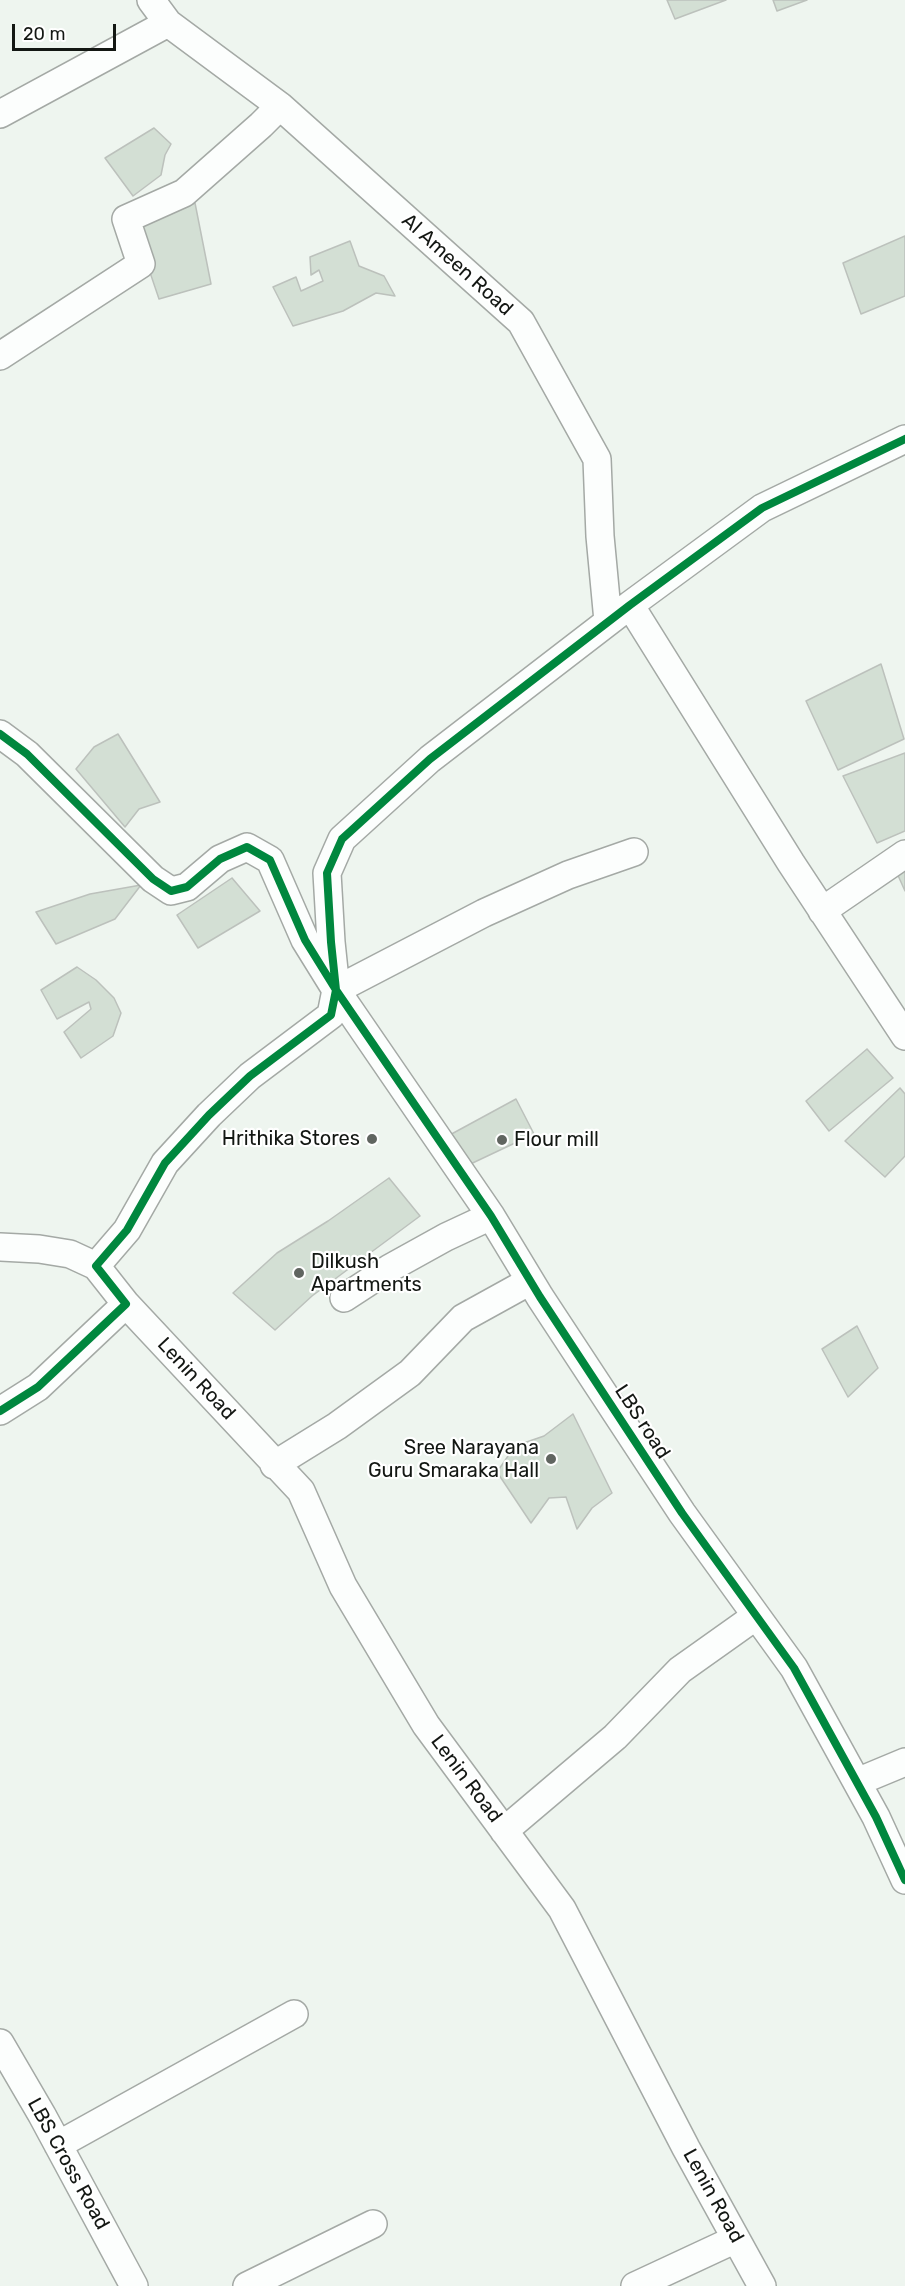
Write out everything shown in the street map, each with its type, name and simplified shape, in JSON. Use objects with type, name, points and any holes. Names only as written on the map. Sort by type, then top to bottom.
[{"type":"street","name":"Al Ameen Road","points":[[151,0],[168,23],[280,106],[522,322],[597,459],[600,536],[608,621]]},
{"type":"street","points":[[0,114],[168,23]]},
{"type":"street","points":[[0,356],[141,264],[126,219],[183,193],[280,106]]},
{"type":"street","points":[[0,1247],[39,1249],[70,1254],[96,1266],[126,1230],[165,1163],[209,1115],[250,1076],[332,1015],[336,990],[327,873],[342,839],[430,759],[608,621],[762,507],[905,438]]},
{"type":"street","points":[[630,605],[822,911],[904,1035]]},
{"type":"street","name":"LBS road","points":[[0,734],[27,754],[153,879],[171,891],[187,887],[220,859],[247,848],[270,860],[305,940],[336,990],[491,1216],[530,1281],[682,1513],[794,1668],[876,1817],[905,1880]]},
{"type":"street","points":[[336,990],[484,913],[568,875],[634,852]]},
{"type":"street","points":[[822,911],[905,854]]},
{"type":"street","points":[[344,1298],[390,1268],[446,1237],[491,1216]]},
{"type":"street","name":"Lenin Road","points":[[96,1266],[126,1304],[274,1465],[301,1491],[343,1586],[426,1725],[562,1909],[686,2148],[762,2286]]},
{"type":"street","points":[[274,1465],[336,1426],[410,1373],[463,1318],[530,1281]]},
{"type":"street","points":[[0,1411],[38,1387],[126,1304]]},
{"type":"street","points":[[504,1831],[615,1737],[680,1670],[756,1616]]},
{"type":"street","points":[[857,1782],[905,1762]]},
{"type":"street","points":[[58,2145],[294,2014]]},
{"type":"street","name":"LBS Cross Road","points":[[4,2058],[58,2145],[134,2286]]},
{"type":"street","points":[[247,2286],[373,2224]]},
{"type":"street","points":[[636,2286],[736,2239]]},
{"type":"building","points":[[667,0],[726,0],[675,19]]},
{"type":"building","points":[[773,0],[807,0],[777,11]]},
{"type":"building","points":[[154,128],[171,144],[165,155],[161,175],[133,196],[105,158]]},
{"type":"building","points":[[195,203],[211,284],[159,299],[134,225]]},
{"type":"building","points":[[905,236],[905,296],[861,314],[843,263]]},
{"type":"building","points":[[350,241],[359,266],[384,276],[395,296],[376,293],[343,311],[293,326],[273,287],[296,277],[301,291],[323,281],[319,270],[311,275],[310,257]]},
{"type":"building","points":[[881,664],[904,739],[838,770],[806,701]]},
{"type":"building","points":[[118,734],[160,802],[139,809],[125,827],[76,769],[94,747]]},
{"type":"building","points":[[905,753],[905,831],[877,843],[843,776]]},
{"type":"building","points":[[905,866],[905,891],[896,871]]},
{"type":"building","points":[[232,878],[260,911],[198,948],[177,915]]},
{"type":"building","points":[[141,885],[115,919],[56,944],[36,912],[90,894]]},
{"type":"building","points":[[77,967],[96,980],[114,998],[121,1013],[113,1036],[81,1058],[64,1032],[91,1009],[89,1002],[57,1019],[41,990]]},
{"type":"building","points":[[867,1049],[893,1078],[829,1131],[806,1101]]},
{"type":"building","points":[[900,1088],[905,1094],[905,1156],[885,1177],[845,1141]]},
{"type":"building","points":[[516,1099],[534,1134],[462,1168],[446,1137]]},
{"type":"building","name":"Dilkush Apartments","points":[[389,1178],[420,1216],[312,1296],[275,1330],[233,1293],[277,1253]]},
{"type":"building","points":[[857,1326],[878,1368],[848,1397],[822,1349]]},
{"type":"building","name":"Sree Narayana Guru Smaraka Hall","points":[[573,1414],[612,1493],[592,1508],[577,1529],[566,1497],[549,1498],[531,1523],[497,1472],[515,1446],[544,1436]]},
{"type":"cycle path","points":[[0,1411],[38,1387],[126,1304],[96,1266],[127,1230],[165,1163],[209,1115],[250,1076],[331,1015],[336,990],[327,873],[342,839],[430,759],[630,605],[762,508],[905,439]]},
{"type":"cycle path","points":[[0,734],[27,754],[153,879],[171,891],[187,887],[220,859],[247,847],[270,860],[305,940],[336,990],[491,1216],[540,1297],[682,1513],[794,1668],[876,1817],[905,1880]]},
{"type":"place","name":"Hrithika Stores","points":[[372,1139]]},
{"type":"place","name":"Flour mill","points":[[502,1140]]},
{"type":"place","name":"Dilkush Apartments","points":[[299,1273]]},
{"type":"place","name":"Sree Narayana Guru Smaraka Hall","points":[[551,1459]]}]
